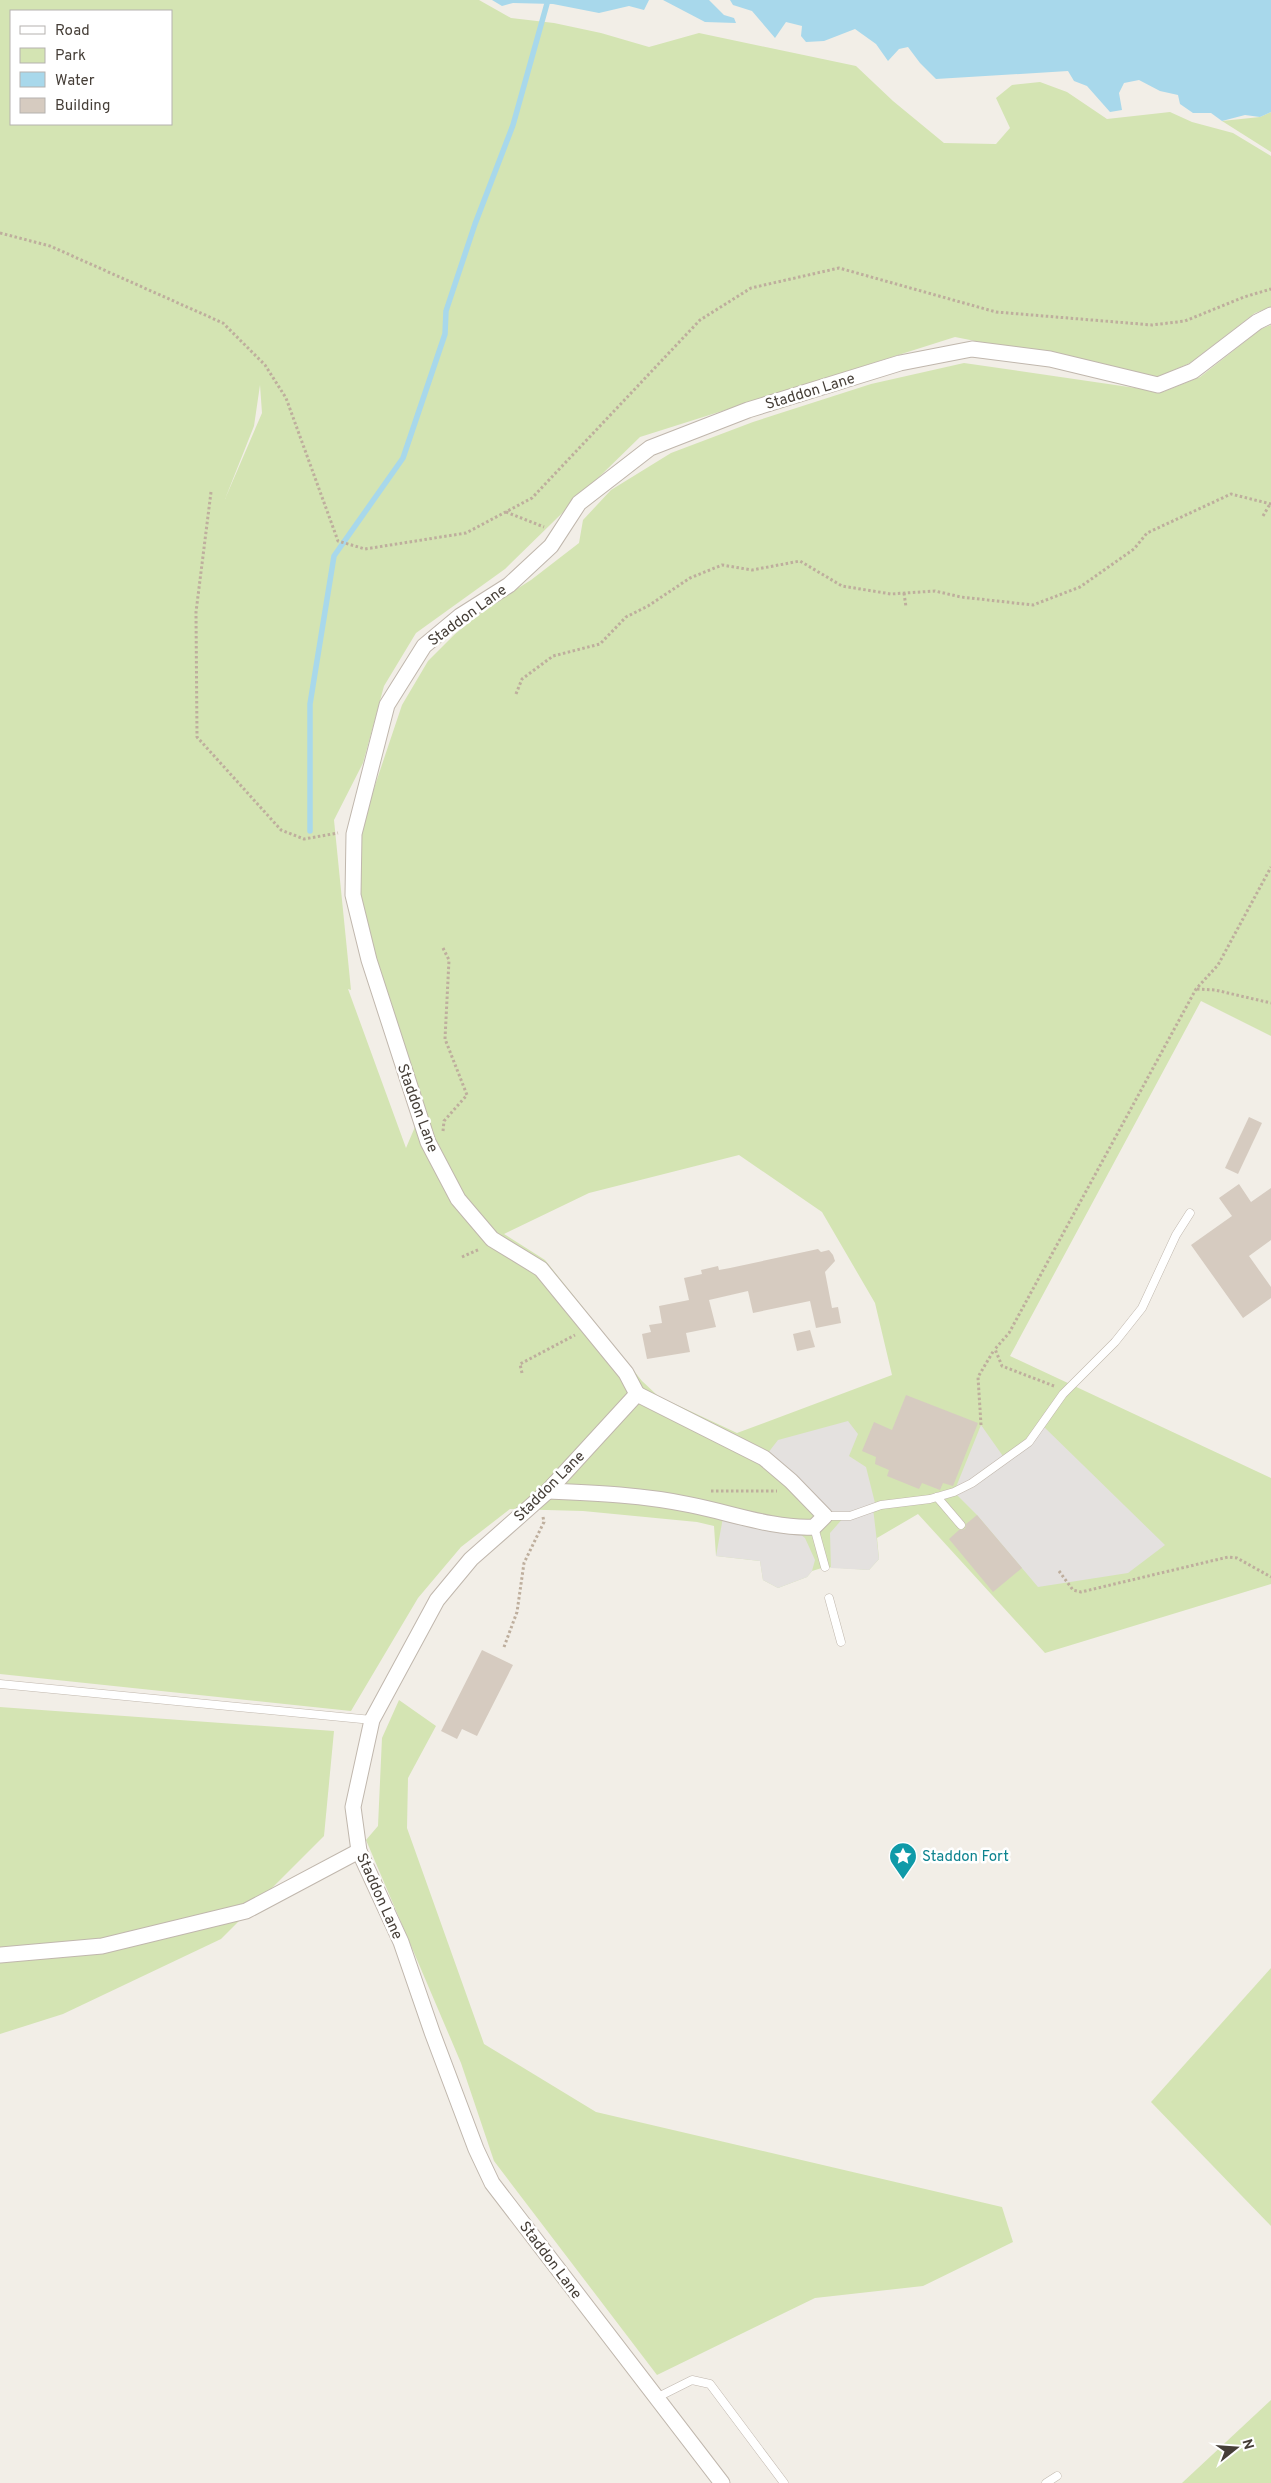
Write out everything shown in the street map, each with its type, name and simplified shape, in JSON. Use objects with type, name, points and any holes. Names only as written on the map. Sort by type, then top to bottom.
[{"type":"street","name":"Staddon Lane","points":[[722,2483],[492,2183],[476,2149],[432,2032],[401,1942],[359,1851],[354,1807],[372,1720],[437,1600],[470,1559],[543,1495],[637,1394],[626,1373],[541,1269],[492,1239],[458,1199],[428,1142],[377,988],[353,895],[356,830],[387,705],[424,646],[460,616],[509,585],[552,546],[579,503],[650,448],[748,410],[881,369],[972,349],[1050,359],[1158,385],[1193,371],[1257,322],[1271,315]]},
{"type":"street","points":[[543,1495],[616,1493],[690,1504],[792,1528],[814,1527],[825,1516],[802,1492],[764,1458],[637,1394]]},
{"type":"street","points":[[0,1955],[102,1946],[246,1911],[359,1851]]},
{"type":"lane","points":[[825,1516],[850,1516],[888,1503],[902,1504],[937,1498],[954,1492],[972,1483],[1029,1442],[1055,1405],[1115,1342],[1142,1308],[1176,1235],[1190,1214]]},
{"type":"lane","points":[[937,1498],[961,1525]]},
{"type":"lane","points":[[814,1527],[825,1567]]},
{"type":"lane","points":[[829,1598],[841,1642]]},
{"type":"lane","points":[[0,1684],[372,1720]]},
{"type":"lane","points":[[656,2398],[692,2380],[710,2384],[784,2483]]},
{"type":"lane","points":[[1046,2483],[1057,2476]]},
{"type":"path","points":[[0,233],[50,246],[224,324],[266,366],[286,398],[338,541],[365,549],[466,532],[532,498],[700,320],[751,288],[839,268],[996,312],[1152,325],[1185,321],[1244,297],[1271,289]]},
{"type":"path","points":[[211,492],[196,612],[197,737],[281,830],[304,839],[356,830]]},
{"type":"path","points":[[516,694],[522,679],[554,656],[600,644],[626,617],[648,606],[690,578],[722,565],[752,570],[800,561],[842,586],[891,594],[935,591],[961,597],[1033,605],[1080,587],[1134,549],[1147,533],[1231,494],[1271,504],[1263,516]]},
{"type":"path","points":[[505,512],[560,533]]},
{"type":"path","points":[[904,593],[906,607]]},
{"type":"path","points":[[981,1425],[978,1377],[995,1349],[1009,1333],[1196,989],[1218,965],[1271,867]]},
{"type":"path","points":[[443,948],[449,960],[445,1039],[467,1095],[444,1121],[443,1139]]},
{"type":"path","points":[[1196,989],[1215,990],[1271,1003]]},
{"type":"path","points":[[522,1372],[520,1364],[589,1328]]},
{"type":"path","points":[[995,1349],[1002,1366],[1055,1386],[1055,1405]]},
{"type":"path","points":[[704,1491],[802,1492]]},
{"type":"path","points":[[504,1648],[517,1612],[524,1563],[544,1522],[543,1495]]},
{"type":"path","points":[[1059,1571],[1074,1590],[1081,1592],[1228,1557],[1237,1558],[1271,1577]]},
{"type":"green space","points":[[0,0],[479,0],[511,18],[554,23],[601,33],[649,47],[699,33],[856,66],[893,101],[944,143],[996,144],[1010,128],[996,98],[1012,85],[1040,82],[1067,92],[1107,119],[1170,112],[1192,122],[1233,133],[1271,156],[1271,307],[1255,313],[1190,363],[1157,377],[955,337],[640,437],[505,569],[416,633],[384,686],[363,763],[334,820],[351,990],[348,989],[406,1148],[423,1108],[372,960],[358,892],[360,830],[402,705],[428,661],[455,634],[491,605],[531,580],[579,543],[583,520],[611,490],[671,453],[753,422],[871,384],[964,363],[1163,392],[1200,377],[1261,329],[1271,325],[1271,1036],[1201,1001],[1010,1356],[1271,1478],[1271,1584],[1045,1653],[918,1514],[877,1538],[879,1559],[869,1570],[825,1567],[812,1571],[807,1577],[778,1588],[763,1580],[760,1561],[716,1556],[714,1526],[697,1522],[583,1511],[510,1509],[461,1547],[418,1598],[351,1711],[0,1674]],"holes":[[[260,385],[262,413],[225,499],[254,426]],[[739,1155],[822,1212],[875,1303],[892,1375],[737,1433],[658,1396],[642,1381],[545,1260],[504,1234],[589,1193]]]},
{"type":"green space","points":[[1271,112],[1271,152],[1222,121],[1260,117]]},
{"type":"green space","points":[[399,1700],[436,1726],[408,1778],[407,1828],[484,2044],[596,2112],[1002,2207],[1013,2242],[923,2286],[815,2298],[657,2375],[494,2161],[461,2063],[366,1840],[378,1826],[382,1738]]},
{"type":"green space","points":[[0,1707],[334,1731],[324,1836],[221,1939],[63,2014],[0,2034]]},
{"type":"green space","points":[[1271,1968],[1271,2226],[1151,2102]]},
{"type":"green space","points":[[1271,2400],[1271,2483],[1182,2483]]},
{"type":"shaded area","points":[[848,1421],[858,1434],[849,1456],[866,1467],[876,1507],[873,1508],[879,1559],[869,1570],[831,1568],[830,1533],[844,1517],[825,1516],[764,1458],[778,1440]]},
{"type":"shaded area","points":[[1041,1424],[1165,1545],[1128,1573],[1038,1587],[977,1515],[954,1492],[981,1425],[1005,1459],[1029,1442]]},
{"type":"shaded area","points":[[724,1512],[792,1528],[805,1538],[815,1560],[812,1571],[807,1577],[778,1588],[763,1580],[760,1561],[716,1556]]},
{"type":"water","points":[[492,0],[649,0],[644,10],[629,6],[599,13],[553,4],[513,3],[502,6]]},
{"type":"water","points":[[663,0],[709,0],[724,15],[734,18],[736,23],[705,22]]},
{"type":"water","points":[[730,0],[1271,0],[1271,112],[1260,117],[1245,115],[1222,121],[1211,113],[1193,113],[1180,104],[1178,95],[1160,91],[1139,80],[1124,83],[1119,93],[1122,110],[1110,112],[1087,86],[1074,81],[1068,71],[936,79],[920,63],[908,47],[899,49],[888,61],[876,44],[855,29],[824,41],[806,42],[801,36],[802,26],[786,22],[775,38],[752,11],[733,5]]},
{"type":"building","points":[[1249,1117],[1262,1123],[1238,1174],[1225,1168]]},
{"type":"building","points":[[1239,1184],[1251,1202],[1271,1188],[1271,1240],[1249,1256],[1271,1287],[1271,1298],[1243,1318],[1191,1245],[1232,1216],[1219,1198]]},
{"type":"building","points":[[818,1249],[821,1252],[829,1250],[835,1261],[825,1272],[832,1308],[838,1307],[841,1323],[816,1328],[810,1301],[753,1313],[748,1291],[709,1300],[716,1327],[686,1333],[690,1352],[647,1359],[642,1334],[651,1332],[649,1325],[662,1323],[659,1306],[689,1300],[684,1278],[702,1274],[701,1270],[718,1266],[719,1270]]},
{"type":"building","points":[[810,1330],[815,1347],[797,1351],[793,1334]]},
{"type":"building","points":[[906,1395],[978,1423],[953,1486],[943,1483],[940,1490],[922,1483],[919,1489],[887,1476],[889,1470],[875,1464],[876,1457],[862,1451],[874,1422],[892,1430]]},
{"type":"building","points":[[977,1515],[1022,1568],[993,1592],[949,1539],[959,1530],[965,1529],[966,1524]]},
{"type":"building","points":[[482,1650],[513,1665],[477,1736],[462,1729],[457,1739],[441,1731]]},
{"type":"waterway","points":[[310,831],[310,704],[334,556],[403,458],[445,334],[446,311],[475,224],[513,125],[548,0]]},
{"type":"place","name":"Staddon Fort","points":[[903,1880]]}]
